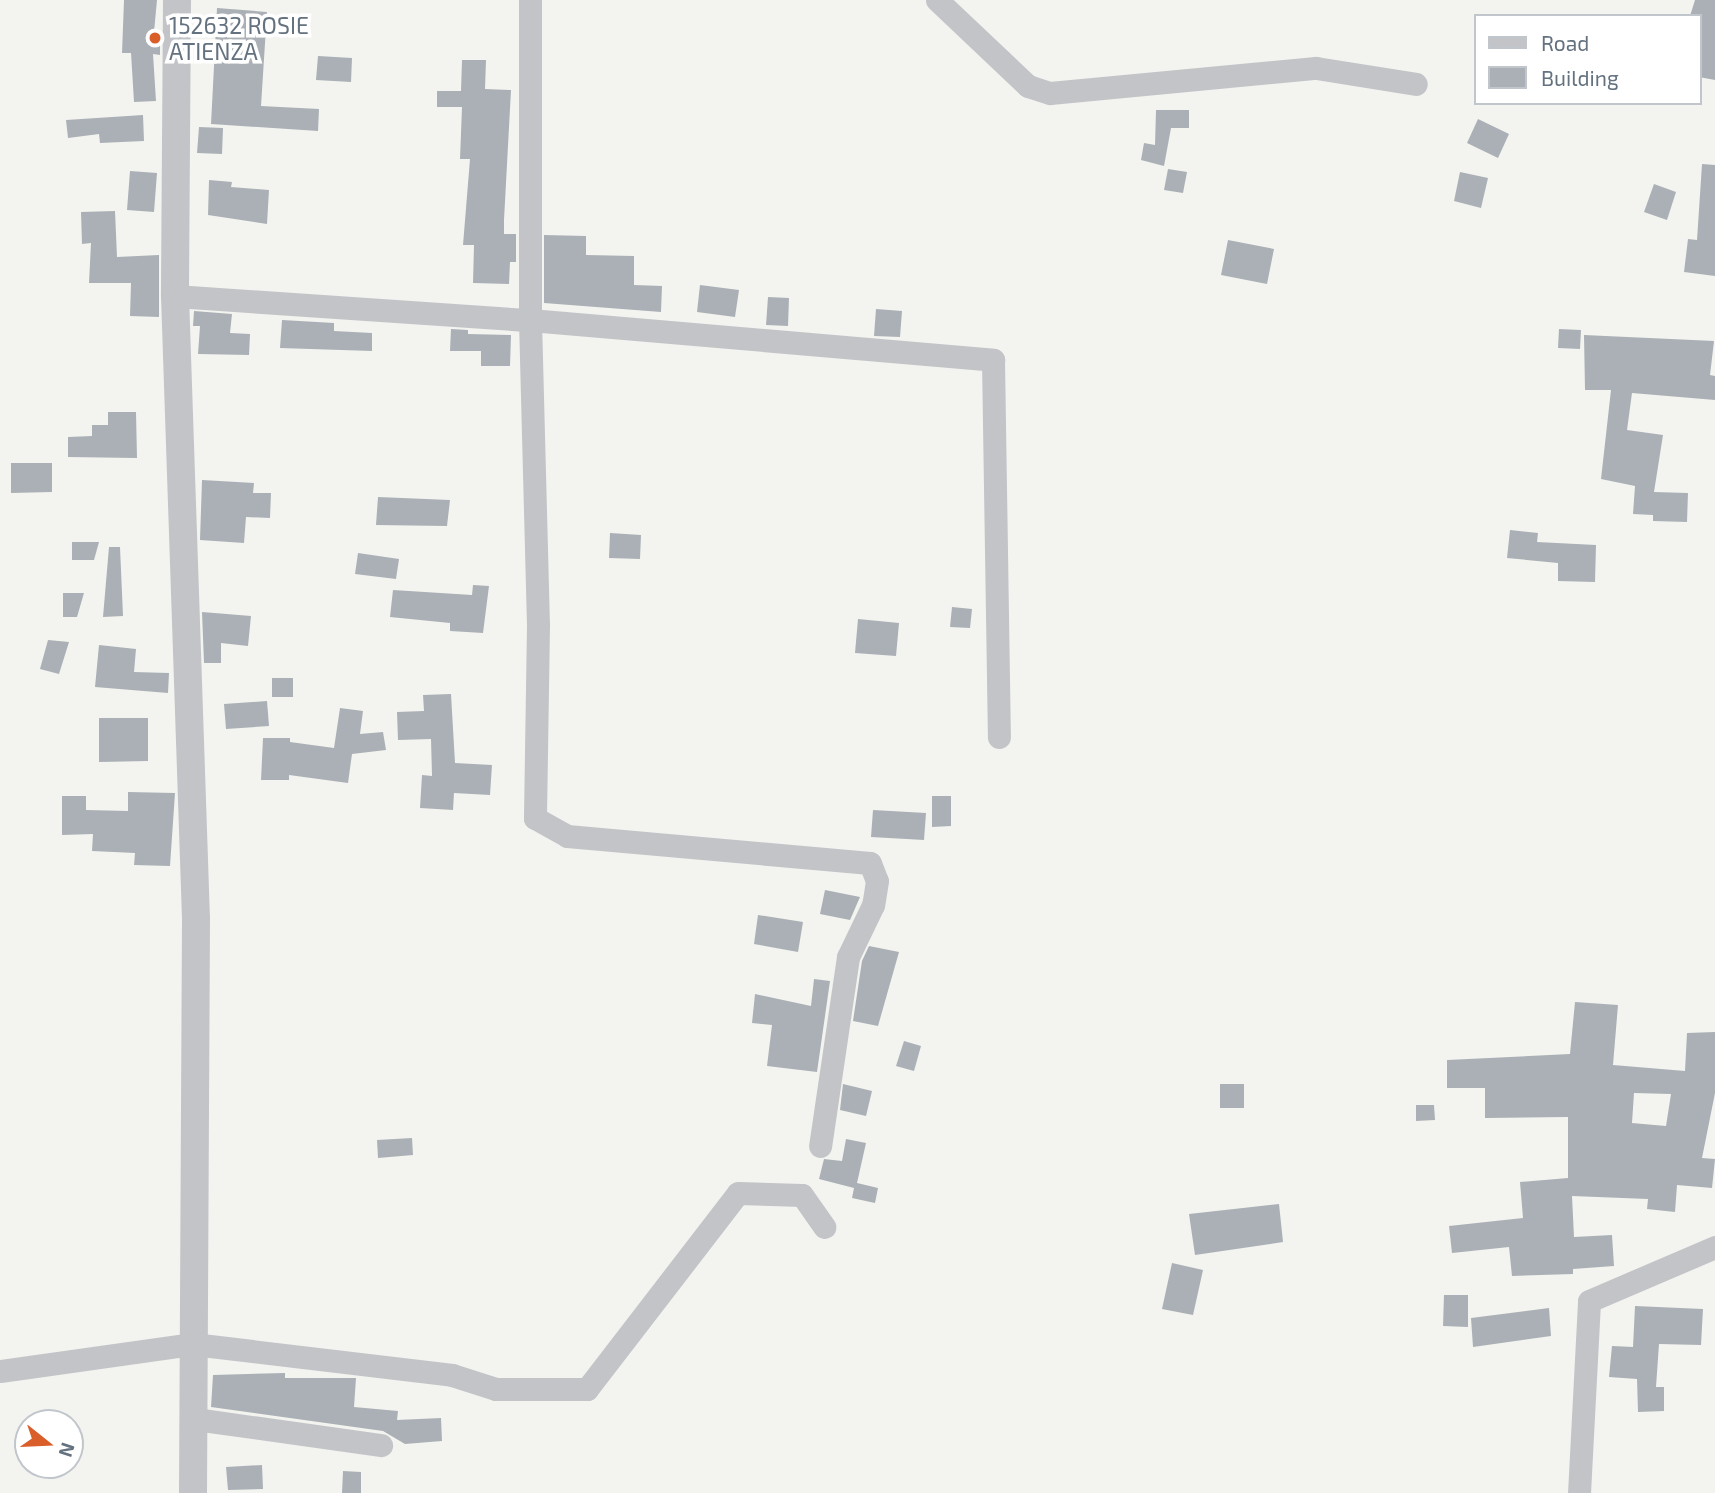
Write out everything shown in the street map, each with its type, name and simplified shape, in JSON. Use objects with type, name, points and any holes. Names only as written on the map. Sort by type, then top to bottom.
[{"type":"street","points":[[177,0],[175,296],[196,919],[193,1493]]},
{"type":"street","points":[[530,0],[530,320],[538,625],[535,818],[567,836],[870,863],[877,881],[873,905],[848,957],[820,1146]]},
{"type":"street","points":[[937,0],[1028,86],[1050,93],[1317,68],[1416,84]]},
{"type":"street","points":[[175,296],[530,320],[993,360],[999,737]]},
{"type":"street","points":[[0,1371],[193,1344],[452,1375],[496,1389],[587,1389],[738,1193],[802,1195],[824,1227]]},
{"type":"street","points":[[1579,1493],[1589,1301],[1715,1247]]},
{"type":"street","points":[[195,1419],[381,1445]]},
{"type":"building","points":[[124,0],[157,0],[154,32],[160,32],[160,55],[153,54],[156,101],[134,102],[131,53],[122,53]]},
{"type":"building","points":[[1695,0],[1715,0],[1715,80],[1701,77],[1701,14],[1691,14]]},
{"type":"building","points":[[217,8],[267,12],[261,106],[319,109],[318,131],[211,124]]},
{"type":"building","points":[[318,56],[352,58],[351,82],[316,80]]},
{"type":"building","points":[[462,60],[486,60],[485,89],[511,90],[504,234],[516,234],[516,262],[510,262],[509,284],[473,283],[474,245],[463,245],[470,159],[460,159],[462,107],[437,107],[437,91],[461,91]]},
{"type":"building","points":[[1156,110],[1189,110],[1189,128],[1171,128],[1164,166],[1141,160],[1144,143],[1155,145]]},
{"type":"building","points":[[143,115],[144,141],[100,143],[99,134],[68,138],[66,120]]},
{"type":"building","points":[[1478,119],[1509,134],[1498,158],[1467,143]]},
{"type":"building","points":[[199,127],[223,128],[222,154],[197,153]]},
{"type":"building","points":[[1702,164],[1715,165],[1715,276],[1684,272],[1688,239],[1697,240]]},
{"type":"building","points":[[1168,169],[1187,172],[1183,193],[1164,190]]},
{"type":"building","points":[[130,171],[157,173],[154,212],[127,210]]},
{"type":"building","points":[[1460,172],[1488,178],[1481,208],[1454,201]]},
{"type":"building","points":[[209,180],[232,182],[231,187],[269,190],[267,224],[208,215]]},
{"type":"building","points":[[1654,184],[1676,192],[1667,220],[1644,212]]},
{"type":"building","points":[[115,211],[117,257],[159,255],[159,317],[130,316],[131,283],[89,283],[91,243],[82,244],[81,212]]},
{"type":"building","points":[[544,235],[586,236],[586,255],[634,256],[634,285],[662,286],[661,312],[544,303]]},
{"type":"building","points":[[1228,240],[1274,249],[1267,284],[1221,275]]},
{"type":"building","points":[[700,285],[739,290],[735,317],[697,312]]},
{"type":"building","points":[[768,297],[789,298],[788,326],[766,325]]},
{"type":"building","points":[[876,309],[902,311],[900,337],[874,336]]},
{"type":"building","points":[[194,311],[232,314],[230,333],[250,334],[249,355],[198,354],[200,326],[193,326]]},
{"type":"building","points":[[282,320],[334,323],[334,331],[372,333],[372,351],[280,348]]},
{"type":"building","points":[[451,329],[468,330],[468,334],[511,335],[510,366],[481,366],[481,351],[450,351]]},
{"type":"building","points":[[1559,329],[1581,330],[1580,349],[1558,348]]},
{"type":"building","points":[[1584,335],[1714,341],[1710,375],[1715,376],[1715,400],[1632,393],[1627,430],[1663,435],[1654,492],[1688,493],[1687,522],[1653,521],[1653,515],[1633,514],[1635,486],[1601,479],[1611,390],[1585,390]]},
{"type":"building","points":[[108,412],[136,412],[137,458],[68,457],[68,437],[92,436],[92,425],[108,425]]},
{"type":"building","points":[[11,463],[52,463],[52,492],[11,493]]},
{"type":"building","points":[[202,480],[254,483],[253,493],[271,493],[270,518],[246,517],[244,543],[200,540]]},
{"type":"building","points":[[378,497],[450,500],[447,526],[376,525]]},
{"type":"building","points":[[1510,530],[1538,533],[1537,542],[1596,545],[1595,582],[1558,581],[1558,563],[1507,558]]},
{"type":"building","points":[[610,533],[641,535],[640,559],[609,558]]},
{"type":"building","points":[[72,542],[99,542],[94,560],[72,560]]},
{"type":"building","points":[[109,547],[120,547],[123,616],[103,617]]},
{"type":"building","points":[[358,553],[399,559],[396,579],[355,574]]},
{"type":"building","points":[[473,585],[489,586],[483,633],[450,631],[450,623],[390,617],[393,590],[472,595]]},
{"type":"building","points":[[63,593],[84,593],[77,617],[63,617]]},
{"type":"building","points":[[952,607],[972,609],[970,628],[950,627]]},
{"type":"building","points":[[202,612],[251,616],[248,646],[221,643],[221,663],[204,663]]},
{"type":"building","points":[[858,619],[899,623],[896,656],[855,653]]},
{"type":"building","points":[[48,640],[69,642],[59,674],[40,669]]},
{"type":"building","points":[[99,645],[136,649],[134,672],[169,673],[168,693],[95,687]]},
{"type":"building","points":[[272,678],[293,678],[293,697],[272,697]]},
{"type":"building","points":[[451,694],[455,763],[492,765],[490,795],[454,793],[453,810],[420,808],[422,775],[432,776],[431,739],[398,740],[397,712],[424,711],[423,695]]},
{"type":"building","points":[[267,701],[269,726],[226,729],[224,704]]},
{"type":"building","points":[[340,708],[363,711],[360,734],[383,732],[386,750],[352,754],[348,783],[289,775],[289,780],[261,780],[263,738],[290,738],[290,742],[334,748]]},
{"type":"building","points":[[99,718],[148,718],[148,761],[99,762]]},
{"type":"building","points":[[128,792],[175,793],[170,866],[134,865],[135,853],[92,851],[93,834],[62,835],[62,796],[86,796],[86,810],[128,811]]},
{"type":"building","points":[[932,796],[951,796],[951,826],[932,827]]},
{"type":"building","points":[[873,810],[926,813],[924,840],[871,837]]},
{"type":"building","points":[[825,890],[860,897],[850,920],[820,914]]},
{"type":"building","points":[[758,915],[803,922],[798,952],[754,944]]},
{"type":"building","points":[[869,946],[899,952],[878,1026],[853,1021],[862,961]]},
{"type":"building","points":[[814,979],[830,981],[817,1072],[767,1066],[772,1025],[752,1023],[755,994],[811,1006]]},
{"type":"building","points":[[1575,1002],[1618,1005],[1613,1065],[1685,1071],[1687,1033],[1715,1032],[1715,1093],[1702,1158],[1715,1159],[1712,1188],[1677,1185],[1675,1212],[1647,1209],[1648,1199],[1572,1196],[1574,1237],[1612,1235],[1614,1266],[1573,1269],[1573,1274],[1512,1276],[1509,1247],[1452,1253],[1449,1226],[1523,1218],[1520,1182],[1568,1178],[1568,1117],[1485,1118],[1485,1088],[1447,1088],[1447,1060],[1570,1054]],"holes":[[[1634,1093],[1671,1094],[1666,1126],[1632,1123]]]},
{"type":"building","points":[[904,1041],[921,1046],[914,1071],[896,1066]]},
{"type":"building","points":[[843,1084],[872,1091],[866,1116],[840,1110]]},
{"type":"building","points":[[1220,1084],[1244,1084],[1244,1108],[1220,1108]]},
{"type":"building","points":[[1416,1105],[1434,1105],[1435,1120],[1416,1121]]},
{"type":"building","points":[[412,1138],[413,1155],[378,1158],[377,1140]]},
{"type":"building","points":[[846,1139],[866,1143],[857,1183],[878,1188],[875,1203],[852,1198],[854,1188],[819,1179],[824,1159],[842,1161]]},
{"type":"building","points":[[1279,1204],[1283,1242],[1195,1255],[1189,1214]]},
{"type":"building","points":[[1172,1263],[1203,1270],[1193,1315],[1162,1309]]},
{"type":"building","points":[[1444,1295],[1468,1295],[1468,1327],[1443,1326]]},
{"type":"building","points":[[1635,1306],[1703,1309],[1701,1345],[1659,1344],[1656,1387],[1664,1387],[1664,1411],[1638,1412],[1637,1379],[1609,1377],[1612,1346],[1633,1347]]},
{"type":"building","points":[[1549,1308],[1551,1336],[1473,1347],[1471,1318]]},
{"type":"building","points":[[285,1373],[285,1378],[356,1378],[354,1407],[398,1411],[397,1420],[441,1418],[442,1441],[405,1444],[383,1431],[211,1407],[213,1375]]},
{"type":"building","points":[[262,1465],[263,1489],[228,1490],[226,1467]]},
{"type":"building","points":[[343,1471],[361,1472],[361,1493],[342,1493]]},
{"type":"place","name":"152632 ROSIE ATIENZA","points":[[155,38]]}]
